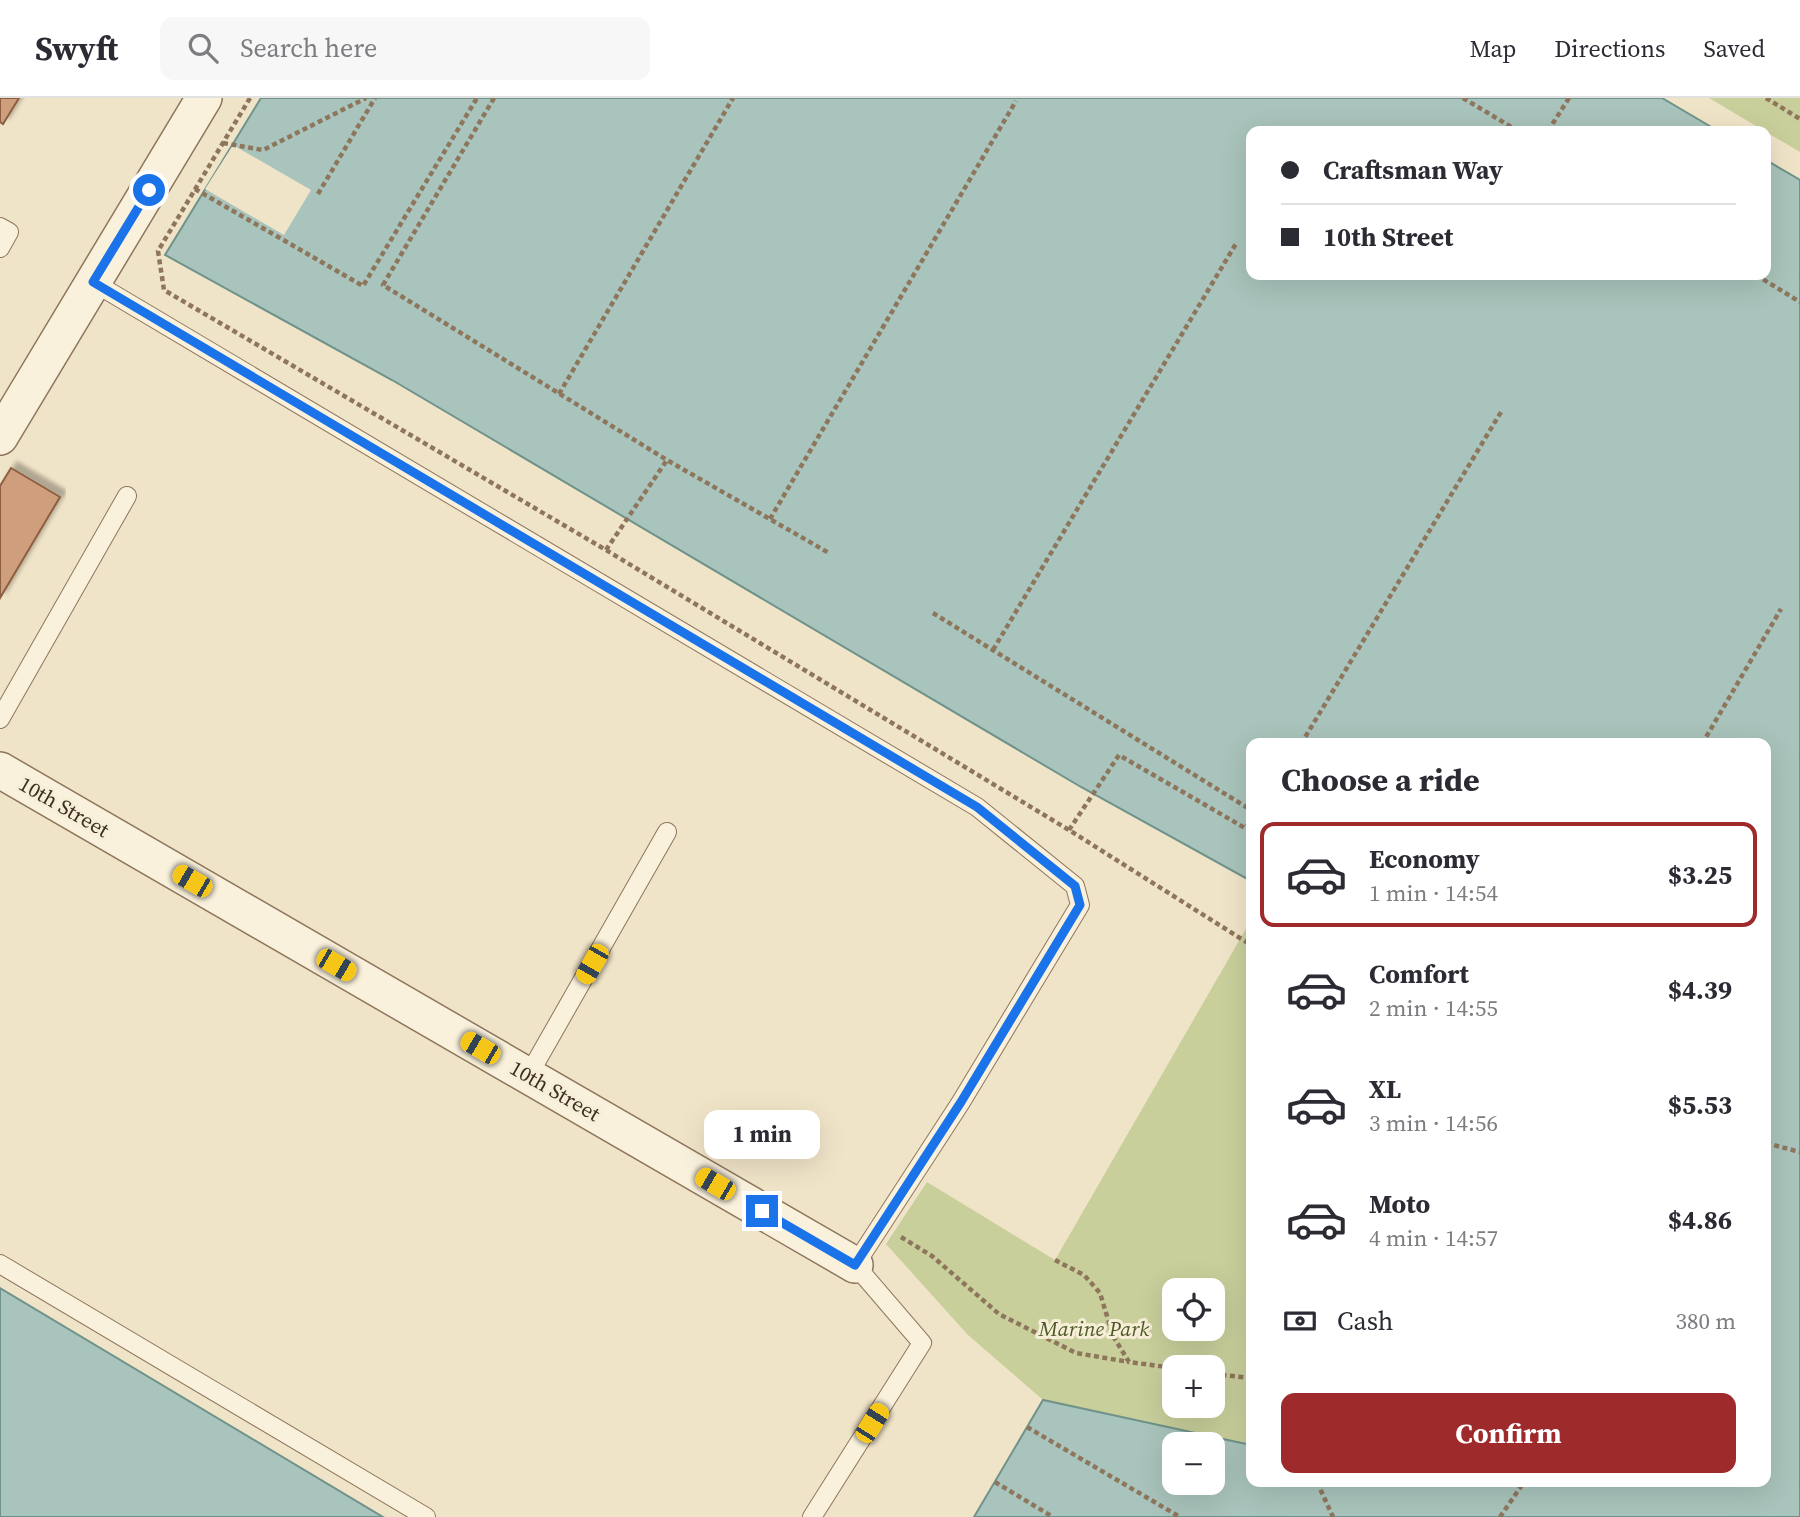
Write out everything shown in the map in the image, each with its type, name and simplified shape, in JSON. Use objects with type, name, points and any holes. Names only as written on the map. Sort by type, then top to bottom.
[{"type":"street","points":[[0,437],[204,98]]},
{"type":"street","name":"10th Street","points":[[0,770],[855,1265]]},
{"type":"lane","points":[[0,227],[9,232],[0,248]]},
{"type":"lane","points":[[93,282],[977,807],[1075,886],[1080,905],[1000,1041],[855,1265],[922,1343],[817,1515]]},
{"type":"lane","points":[[0,719],[127,496]]},
{"type":"lane","points":[[528,1076],[667,832]]},
{"type":"lane","points":[[0,1264],[426,1517]]},
{"type":"path","points":[[250,98],[158,251],[164,290],[606,550],[1069,830],[1246,942]]},
{"type":"path","points":[[223,143],[263,150],[366,98]]},
{"type":"path","points":[[318,194],[375,98]]},
{"type":"path","points":[[195,189],[363,286],[477,98]]},
{"type":"path","points":[[494,98],[383,285],[667,460],[829,553]]},
{"type":"path","points":[[559,394],[733,98]]},
{"type":"path","points":[[1463,98],[1510,126]]},
{"type":"path","points":[[1551,126],[1569,98]]},
{"type":"path","points":[[1766,98],[1800,119]]},
{"type":"path","points":[[770,519],[1016,102]]},
{"type":"path","points":[[993,650],[1237,242]]},
{"type":"path","points":[[1764,280],[1800,302]]},
{"type":"path","points":[[1305,738],[1501,412]]},
{"type":"path","points":[[606,550],[667,460]]},
{"type":"path","points":[[1706,738],[1781,609]]},
{"type":"path","points":[[933,613],[1246,807]]},
{"type":"path","points":[[1069,830],[1119,755],[1246,827]]},
{"type":"path","points":[[1771,1144],[1800,1152]]},
{"type":"path","points":[[882,1224],[932,1256],[999,1314],[1076,1353],[1162,1366]]},
{"type":"path","points":[[1055,1260],[1084,1275],[1100,1293],[1113,1336],[1129,1362]]},
{"type":"path","points":[[1225,1375],[1246,1377]]},
{"type":"path","points":[[1027,1427],[1180,1517]]},
{"type":"path","points":[[995,1482],[1053,1517]]},
{"type":"path","points":[[1319,1487],[1333,1517]]},
{"type":"path","points":[[1500,1517],[1521,1487]]},
{"type":"green space","points":[[1709,98],[1800,98],[1800,152],[1771,135],[1771,126],[1756,126]]},
{"type":"green space","name":"Marine Park","points":[[1246,929],[1246,1444],[1225,1439],[1225,1432],[1191,1432],[1043,1400],[968,1335],[886,1244],[927,1182],[1055,1260]]},
{"type":"water","points":[[261,98],[1662,98],[1710,126],[1246,126],[1246,280],[1771,280],[1771,163],[1800,180],[1800,1517],[974,1517],[1043,1400],[1191,1432],[1162,1432],[1162,1495],[1225,1495],[1225,1439],[1246,1444],[1246,1487],[1771,1487],[1771,738],[1246,738],[1246,878],[1081,787],[392,380],[165,255]]},
{"type":"water","points":[[0,1288],[383,1517],[0,1517]]},
{"type":"pier","points":[[233,145],[311,190],[284,235],[205,189]]},
{"type":"building","points":[[0,98],[19,98],[3,124],[0,122]]},
{"type":"building","points":[[11,468],[60,497],[0,598],[0,486]]},
{"type":"route","points":[[149,190],[93,282],[977,807],[1075,886],[1080,905],[1000,1041],[855,1265],[762,1211]]}]
